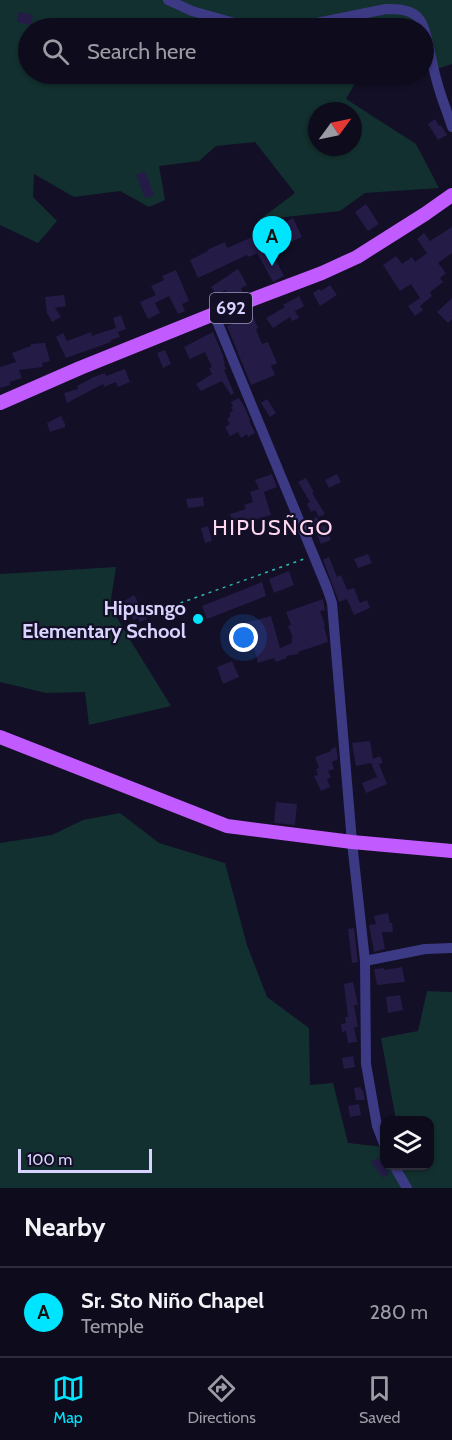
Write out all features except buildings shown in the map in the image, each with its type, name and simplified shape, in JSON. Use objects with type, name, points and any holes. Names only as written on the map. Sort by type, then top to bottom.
[{"type":"main road","name":"692","points":[[0,403],[69,372],[322,273],[357,257],[452,195]]},
{"type":"main road","points":[[0,737],[227,826],[352,842],[452,851]]},
{"type":"street","points":[[168,0],[192,11],[217,18]]},
{"type":"street","points":[[341,18],[386,9],[401,9],[417,18]]},
{"type":"street","points":[[434,73],[452,127]]},
{"type":"street","points":[[214,314],[332,603],[352,842],[365,961],[366,1064],[380,1134]]},
{"type":"street","points":[[365,961],[424,949],[452,948]]},
{"type":"street","points":[[396,1170],[407,1188]]},
{"type":"path","points":[[152,613],[314,555]]},
{"type":"green space","points":[[0,0],[452,0],[452,64],[434,70],[434,18],[18,18],[18,84],[354,84],[346,99],[351,102],[308,102],[308,156],[362,156],[362,109],[416,144],[439,188],[365,193],[340,211],[259,220],[295,193],[255,142],[216,146],[199,161],[159,166],[165,200],[149,207],[120,191],[74,197],[34,174],[33,197],[57,221],[38,243],[0,225]]},
{"type":"green space","points":[[116,567],[110,606],[171,706],[89,725],[85,692],[46,693],[0,682],[0,574]]},
{"type":"green space","points":[[120,813],[159,843],[225,863],[247,945],[267,997],[309,1028],[310,1085],[333,1083],[348,1143],[380,1147],[380,1170],[434,1170],[434,1116],[395,1116],[381,1038],[418,1031],[427,991],[452,992],[452,1188],[0,1188],[0,843],[52,835],[83,820]]},
{"type":"place","name":"Sr. Sto Niño Chapel","points":[[272,266]]},
{"type":"place","name":"Hipusngo Elementary School","points":[[198,619]]},
{"type":"district","name":"HIPUSÑGO","points":[[273,527]]}]
